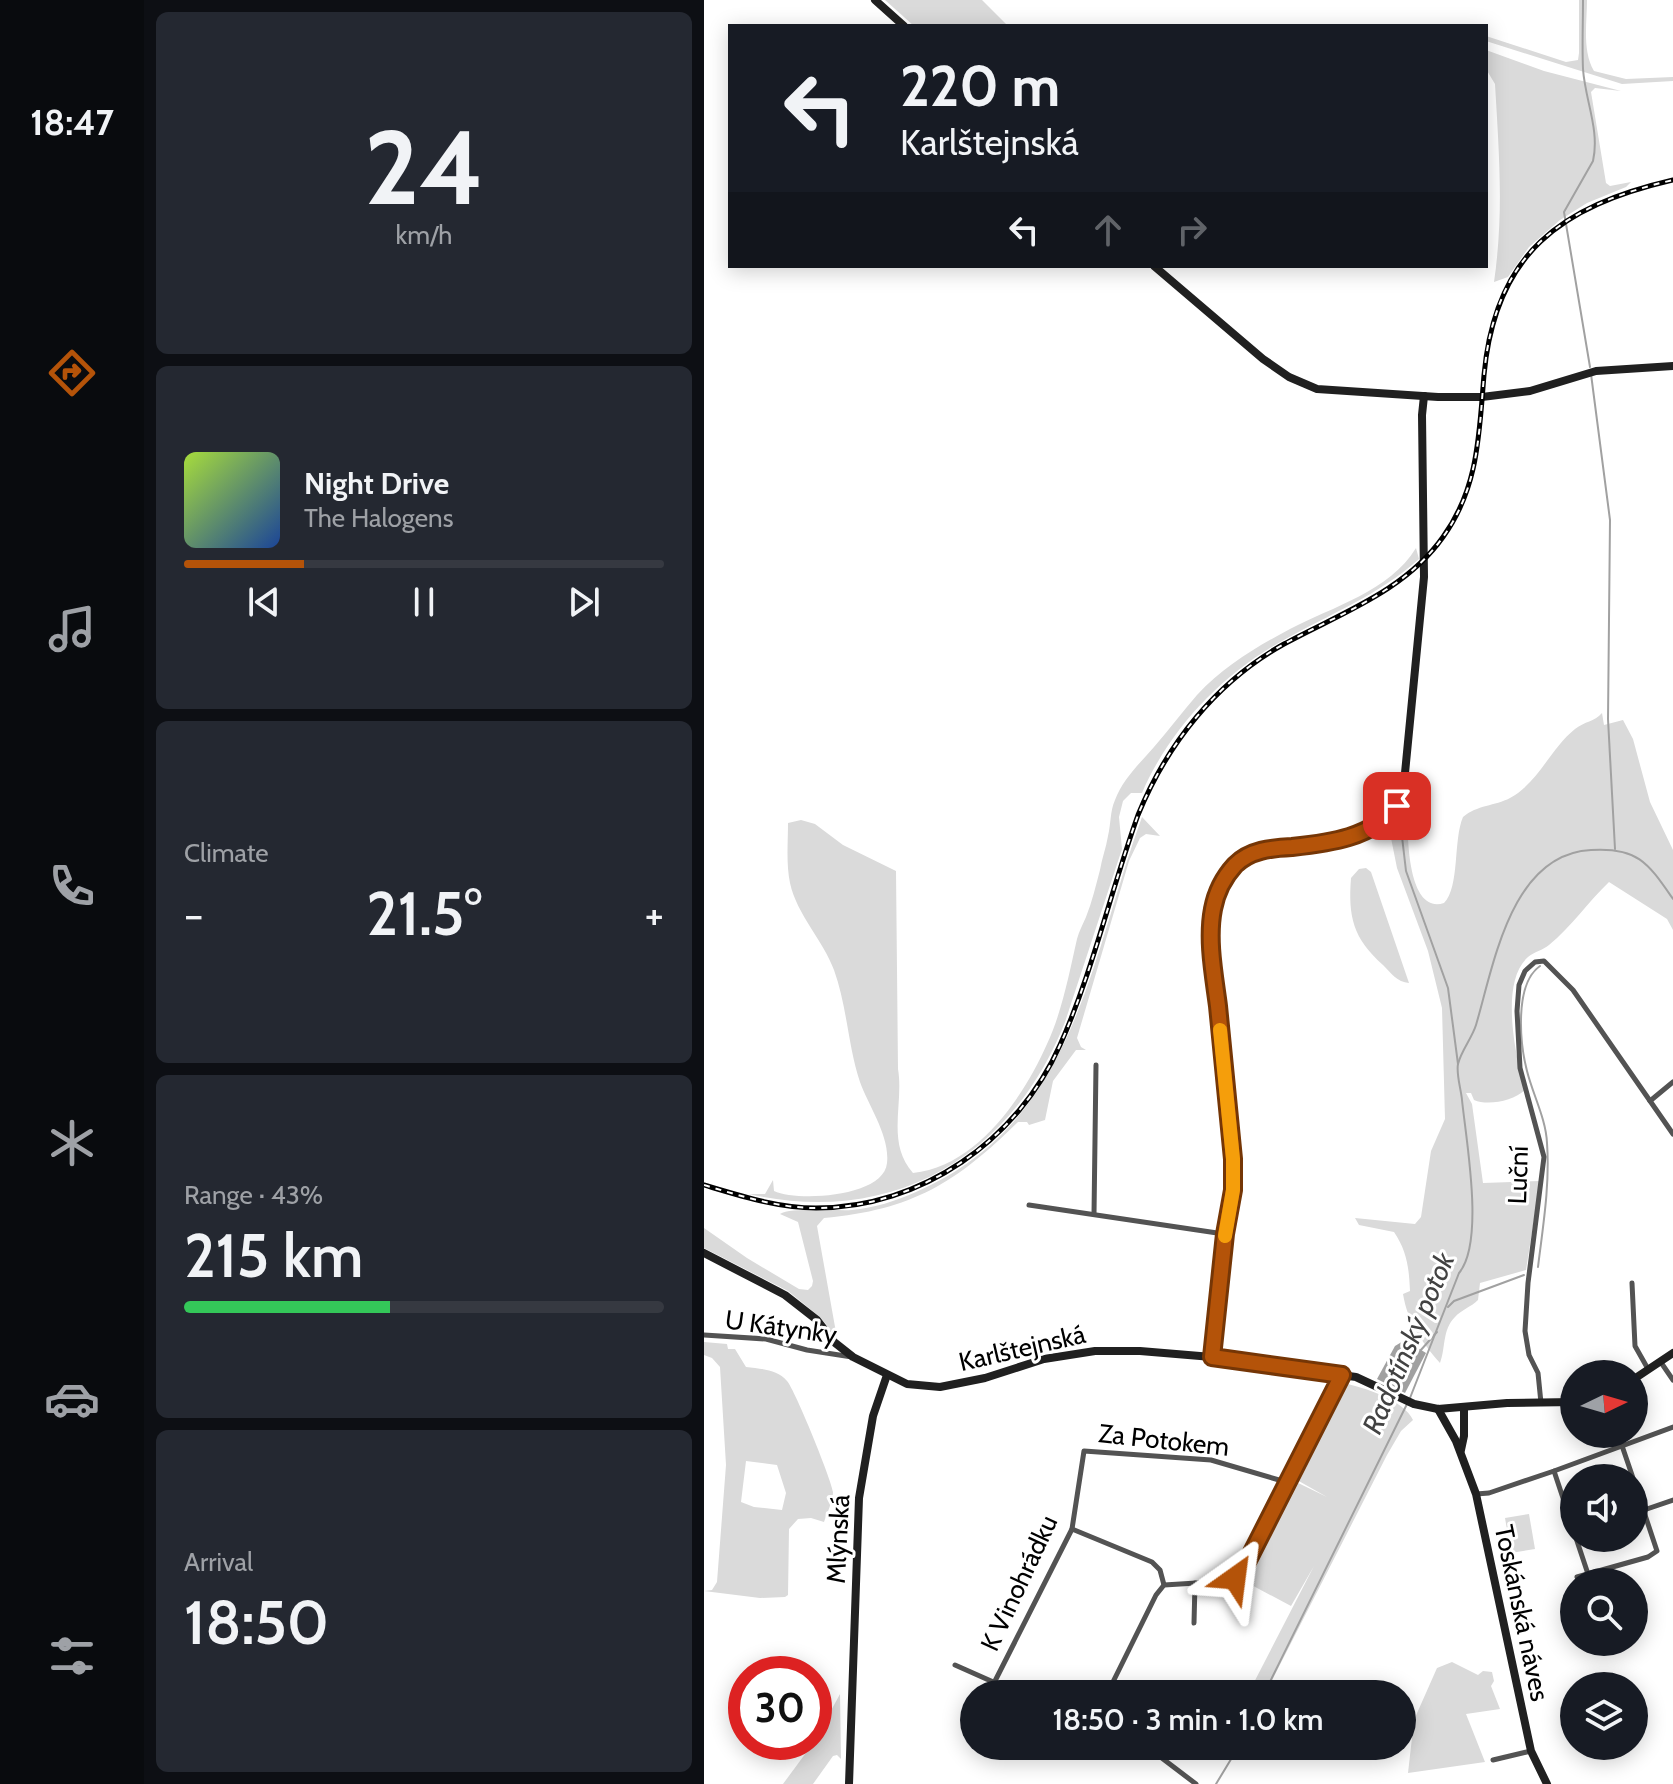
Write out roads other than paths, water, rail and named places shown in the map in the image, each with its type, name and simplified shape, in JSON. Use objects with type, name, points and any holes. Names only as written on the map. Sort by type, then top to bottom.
[{"type":"street","points":[[875,0],[902,24]]},
{"type":"street","points":[[1156,268],[1263,359],[1302,384],[1333,391],[1482,397],[1518,393],[1591,372],[1673,366]]},
{"type":"street","points":[[1212,1357],[1225,1234],[1233,1190],[1233,1159],[1212,952],[1212,922],[1218,891],[1229,873],[1249,855],[1265,849],[1328,844],[1359,834],[1390,815],[1397,806],[1402,789],[1424,577],[1424,396]]},
{"type":"street","name":"Luční","points":[[1541,1404],[1538,1373],[1529,1355],[1525,1331],[1544,1157],[1520,1068],[1517,1011],[1519,985],[1525,971],[1535,962],[1544,961],[1573,990],[1650,1101]]},
{"type":"street","points":[[1094,1214],[1096,1065]]},
{"type":"street","points":[[1673,1082],[1650,1101],[1673,1134]]},
{"type":"street","points":[[1029,1205],[1225,1234]]},
{"type":"street","name":"Karlštejnská","points":[[704,1253],[785,1295],[817,1320],[834,1342],[853,1357],[907,1384],[940,1387],[985,1378],[1044,1359],[1095,1351],[1140,1351],[1212,1357],[1356,1377],[1414,1404],[1438,1409],[1507,1403],[1560,1403]]},
{"type":"street","points":[[1632,1283],[1635,1346],[1643,1360]]},
{"type":"street","name":"U Kátynky","points":[[704,1335],[766,1339],[807,1350],[853,1357]]},
{"type":"street","points":[[1648,1369],[1673,1353]]},
{"type":"street","points":[[1660,1361],[1673,1380]]},
{"type":"street","name":"Mlýnská","points":[[849,1784],[859,1498],[873,1416],[887,1375]]},
{"type":"street","points":[[1114,1680],[1156,1595],[1164,1585],[1229,1581],[1243,1570],[1342,1375]]},
{"type":"street","points":[[1461,1453],[1464,1407]]},
{"type":"street","name":"Toskánská náves","points":[[1438,1409],[1461,1453],[1476,1494],[1531,1751],[1547,1784]]},
{"type":"street","points":[[1648,1436],[1673,1427]]},
{"type":"street","points":[[1476,1494],[1489,1493],[1613,1448]]},
{"type":"street","name":"Za Potokem","points":[[1084,1451],[1211,1460],[1286,1482]]},
{"type":"street","name":"K Vinohrádku","points":[[996,1680],[1072,1529],[1084,1451]]},
{"type":"street","points":[[1554,1471],[1560,1489]]},
{"type":"street","points":[[1648,1509],[1673,1500]]},
{"type":"street","points":[[1609,1568],[1654,1554],[1657,1548],[1648,1522]]},
{"type":"street","points":[[1072,1529],[1152,1562],[1160,1570],[1164,1585]]},
{"type":"street","points":[[1194,1623],[1195,1583]]},
{"type":"street","name":"K Vinohrádku","points":[[955,1665],[988,1680]]},
{"type":"street","points":[[1493,1760],[1531,1751]]},
{"type":"street","points":[[1164,1760],[1196,1784]]},
{"type":"water","points":[[1405,1340],[1426,1353],[1405,1393],[1377,1379],[1395,1346]]},
{"type":"waterway","points":[[1583,0],[1583,69],[1595,149],[1593,161],[1564,212],[1590,367]]},
{"type":"waterway","points":[[1591,374],[1610,520],[1608,719],[1615,849]]},
{"type":"waterway","points":[[1399,811],[1406,871],[1448,988],[1458,1064]]},
{"type":"waterway","name":"Radotínský potok","points":[[1410,1398],[1467,1258],[1471,1239],[1472,1190],[1458,1064],[1476,1025],[1490,972],[1510,916],[1524,891],[1542,870],[1564,856],[1591,850],[1620,851],[1640,860],[1673,899]]},
{"type":"waterway","points":[[1538,1267],[1547,1190],[1547,1143],[1524,1059],[1521,1015],[1526,986],[1540,966]]},
{"type":"waterway","points":[[1448,1307],[1454,1301],[1524,1275]]},
{"type":"waterway","name":"Radotínský potok","points":[[1420,1351],[1437,1332]]},
{"type":"waterway","name":"Radotínský potok","points":[[1271,1680],[1407,1404]]},
{"type":"waterway","name":"Radotínský potok","points":[[1216,1784],[1231,1760]]},
{"type":"railway","points":[[704,1185],[788,1206],[816,1208],[855,1205],[893,1196],[962,1162],[1019,1111],[1042,1079],[1060,1045],[1082,990],[1138,815],[1163,764],[1179,740],[1216,696],[1259,659],[1371,599],[1428,556],[1443,537],[1464,499],[1475,459],[1491,333],[1502,297],[1519,267],[1541,242],[1567,221],[1598,204],[1673,180]]}]
